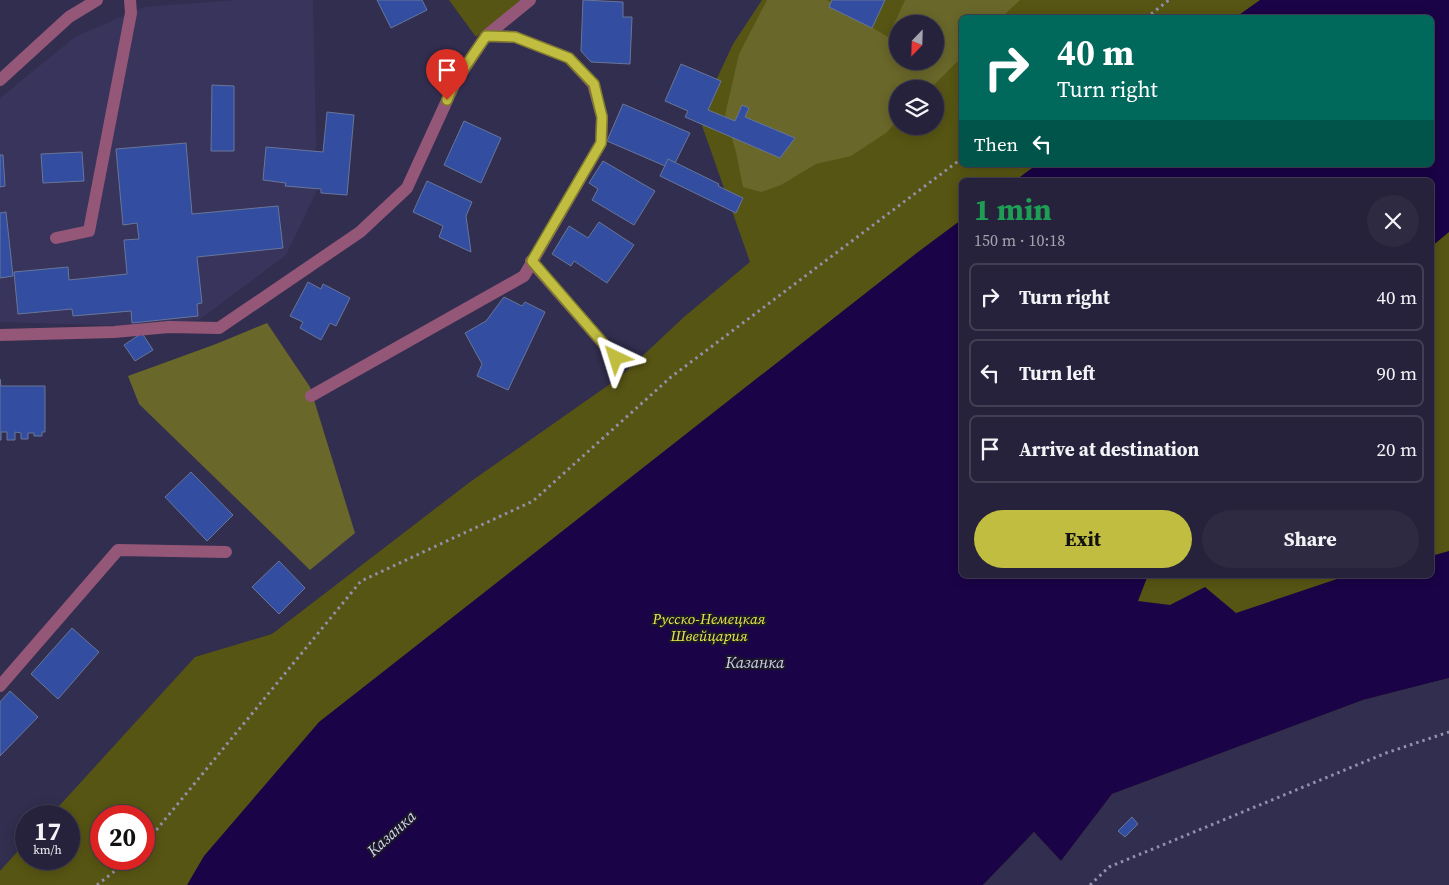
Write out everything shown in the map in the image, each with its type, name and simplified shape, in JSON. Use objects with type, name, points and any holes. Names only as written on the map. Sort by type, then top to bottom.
[{"type":"street","points":[[0,80],[68,17],[96,0]]},
{"type":"street","points":[[56,238],[89,231],[131,13],[130,0]]},
{"type":"street","points":[[0,335],[114,332],[169,327],[219,328],[360,232],[407,188],[454,83],[486,36],[530,0]]},
{"type":"street","points":[[311,396],[524,276],[601,143],[602,117],[594,84],[569,58],[515,37],[486,36]]},
{"type":"street","points":[[532,261],[616,358]]},
{"type":"street","points":[[0,686],[118,550],[226,552]]},
{"type":"path","points":[[1150,15],[1168,0]]},
{"type":"path","points":[[155,832],[360,581],[533,501],[671,377],[959,161]]},
{"type":"path","points":[[1090,885],[1109,867],[1386,753],[1449,732]]},
{"type":"path","points":[[97,885],[116,870]]},
{"type":"shaded area","points":[[238,0],[313,0],[317,190],[286,255],[199,320],[130,326],[0,322],[0,98],[75,37],[144,7]]},
{"type":"shaded area","points":[[767,0],[827,0],[888,37],[889,35],[889,70],[944,70],[944,15],[898,15],[905,0],[1020,0],[1004,15],[959,15],[959,60],[939,80],[889,80],[889,130],[851,156],[816,164],[781,185],[761,192],[743,187],[736,152],[725,115],[739,54]]},
{"type":"shaded area","points":[[267,323],[310,387],[355,533],[310,570],[139,404],[128,376]]},
{"type":"green space","points":[[449,0],[521,0],[476,37]]},
{"type":"green space","name":"Казанка","points":[[762,0],[1449,0],[1449,678],[1363,700],[1112,794],[1061,861],[1034,832],[983,885],[0,885],[0,871],[15,854],[15,870],[80,870],[80,805],[60,805],[195,657],[272,634],[470,482],[620,377],[684,317],[750,262],[699,117],[733,44]]},
{"type":"water","points":[[1260,0],[1449,0],[1449,232],[1434,244],[1434,178],[1019,178],[1033,167],[1434,167],[1434,15],[1239,15]]},
{"type":"water","name":"Казанка","points":[[959,221],[959,578],[1147,578],[1138,601],[1170,605],[1205,587],[1236,613],[1340,578],[1434,578],[1434,555],[1449,551],[1449,678],[1363,700],[1112,794],[1061,861],[1034,832],[983,885],[187,885],[204,856],[319,722]]},
{"type":"building","points":[[377,0],[422,0],[427,10],[391,28]]},
{"type":"building","points":[[583,0],[623,2],[623,17],[632,17],[630,64],[591,62],[581,51]]},
{"type":"building","points":[[832,0],[885,0],[872,28],[829,7]]},
{"type":"building","points":[[681,64],[721,81],[708,110],[735,121],[742,105],[749,108],[745,117],[795,138],[780,158],[685,117],[688,111],[665,101]]},
{"type":"building","points":[[212,85],[234,86],[234,151],[211,151]]},
{"type":"building","points":[[623,104],[690,133],[672,169],[607,141]]},
{"type":"building","points":[[327,112],[354,115],[347,195],[321,193],[321,189],[285,186],[286,183],[263,180],[266,147],[323,152]]},
{"type":"building","points":[[464,121],[501,138],[481,183],[444,165]]},
{"type":"building","points":[[186,143],[192,214],[278,206],[283,248],[197,257],[202,303],[197,304],[198,316],[132,323],[131,311],[73,316],[72,309],[18,314],[14,272],[68,267],[69,280],[127,274],[124,240],[139,239],[137,223],[123,225],[116,149]]},
{"type":"building","points":[[82,152],[84,181],[43,183],[41,154]]},
{"type":"building","points":[[0,155],[3,155],[5,186],[0,187]]},
{"type":"building","points":[[668,159],[743,198],[736,213],[660,176]]},
{"type":"building","points":[[603,161],[655,191],[634,225],[592,200],[598,189],[589,183]]},
{"type":"building","points":[[427,181],[472,202],[466,216],[471,252],[439,237],[443,226],[413,212]]},
{"type":"building","points":[[6,212],[13,276],[0,278],[0,213]]},
{"type":"building","points":[[599,222],[634,245],[607,283],[574,261],[571,266],[552,254],[569,226],[588,238]]},
{"type":"building","points":[[308,282],[321,289],[323,284],[350,298],[336,326],[330,323],[321,340],[300,328],[303,322],[290,316]]},
{"type":"building","points":[[504,297],[522,306],[525,302],[545,312],[508,390],[477,376],[482,364],[465,333],[486,321]]},
{"type":"building","points":[[142,333],[153,350],[135,361],[124,345]]},
{"type":"building","points":[[0,379],[1,386],[45,386],[45,432],[42,432],[42,436],[34,436],[34,433],[28,433],[28,439],[21,439],[21,433],[15,432],[15,440],[7,440],[7,432],[1,432],[0,440]]},
{"type":"building","points":[[191,472],[233,515],[207,541],[165,497]]},
{"type":"building","points":[[279,561],[305,588],[279,614],[252,587]]},
{"type":"building","points":[[72,628],[99,652],[58,699],[31,674]]},
{"type":"building","points":[[10,691],[38,717],[0,756],[0,702]]},
{"type":"building","points":[[1132,817],[1138,824],[1125,837],[1118,831]]},
{"type":"route","points":[[447,100],[454,83],[486,36],[515,37],[569,58],[594,84],[602,117],[601,143],[532,261],[616,358]]},
{"type":"park label","name":"Русско-Немецкая Швейцария","points":[[709,628]]}]
